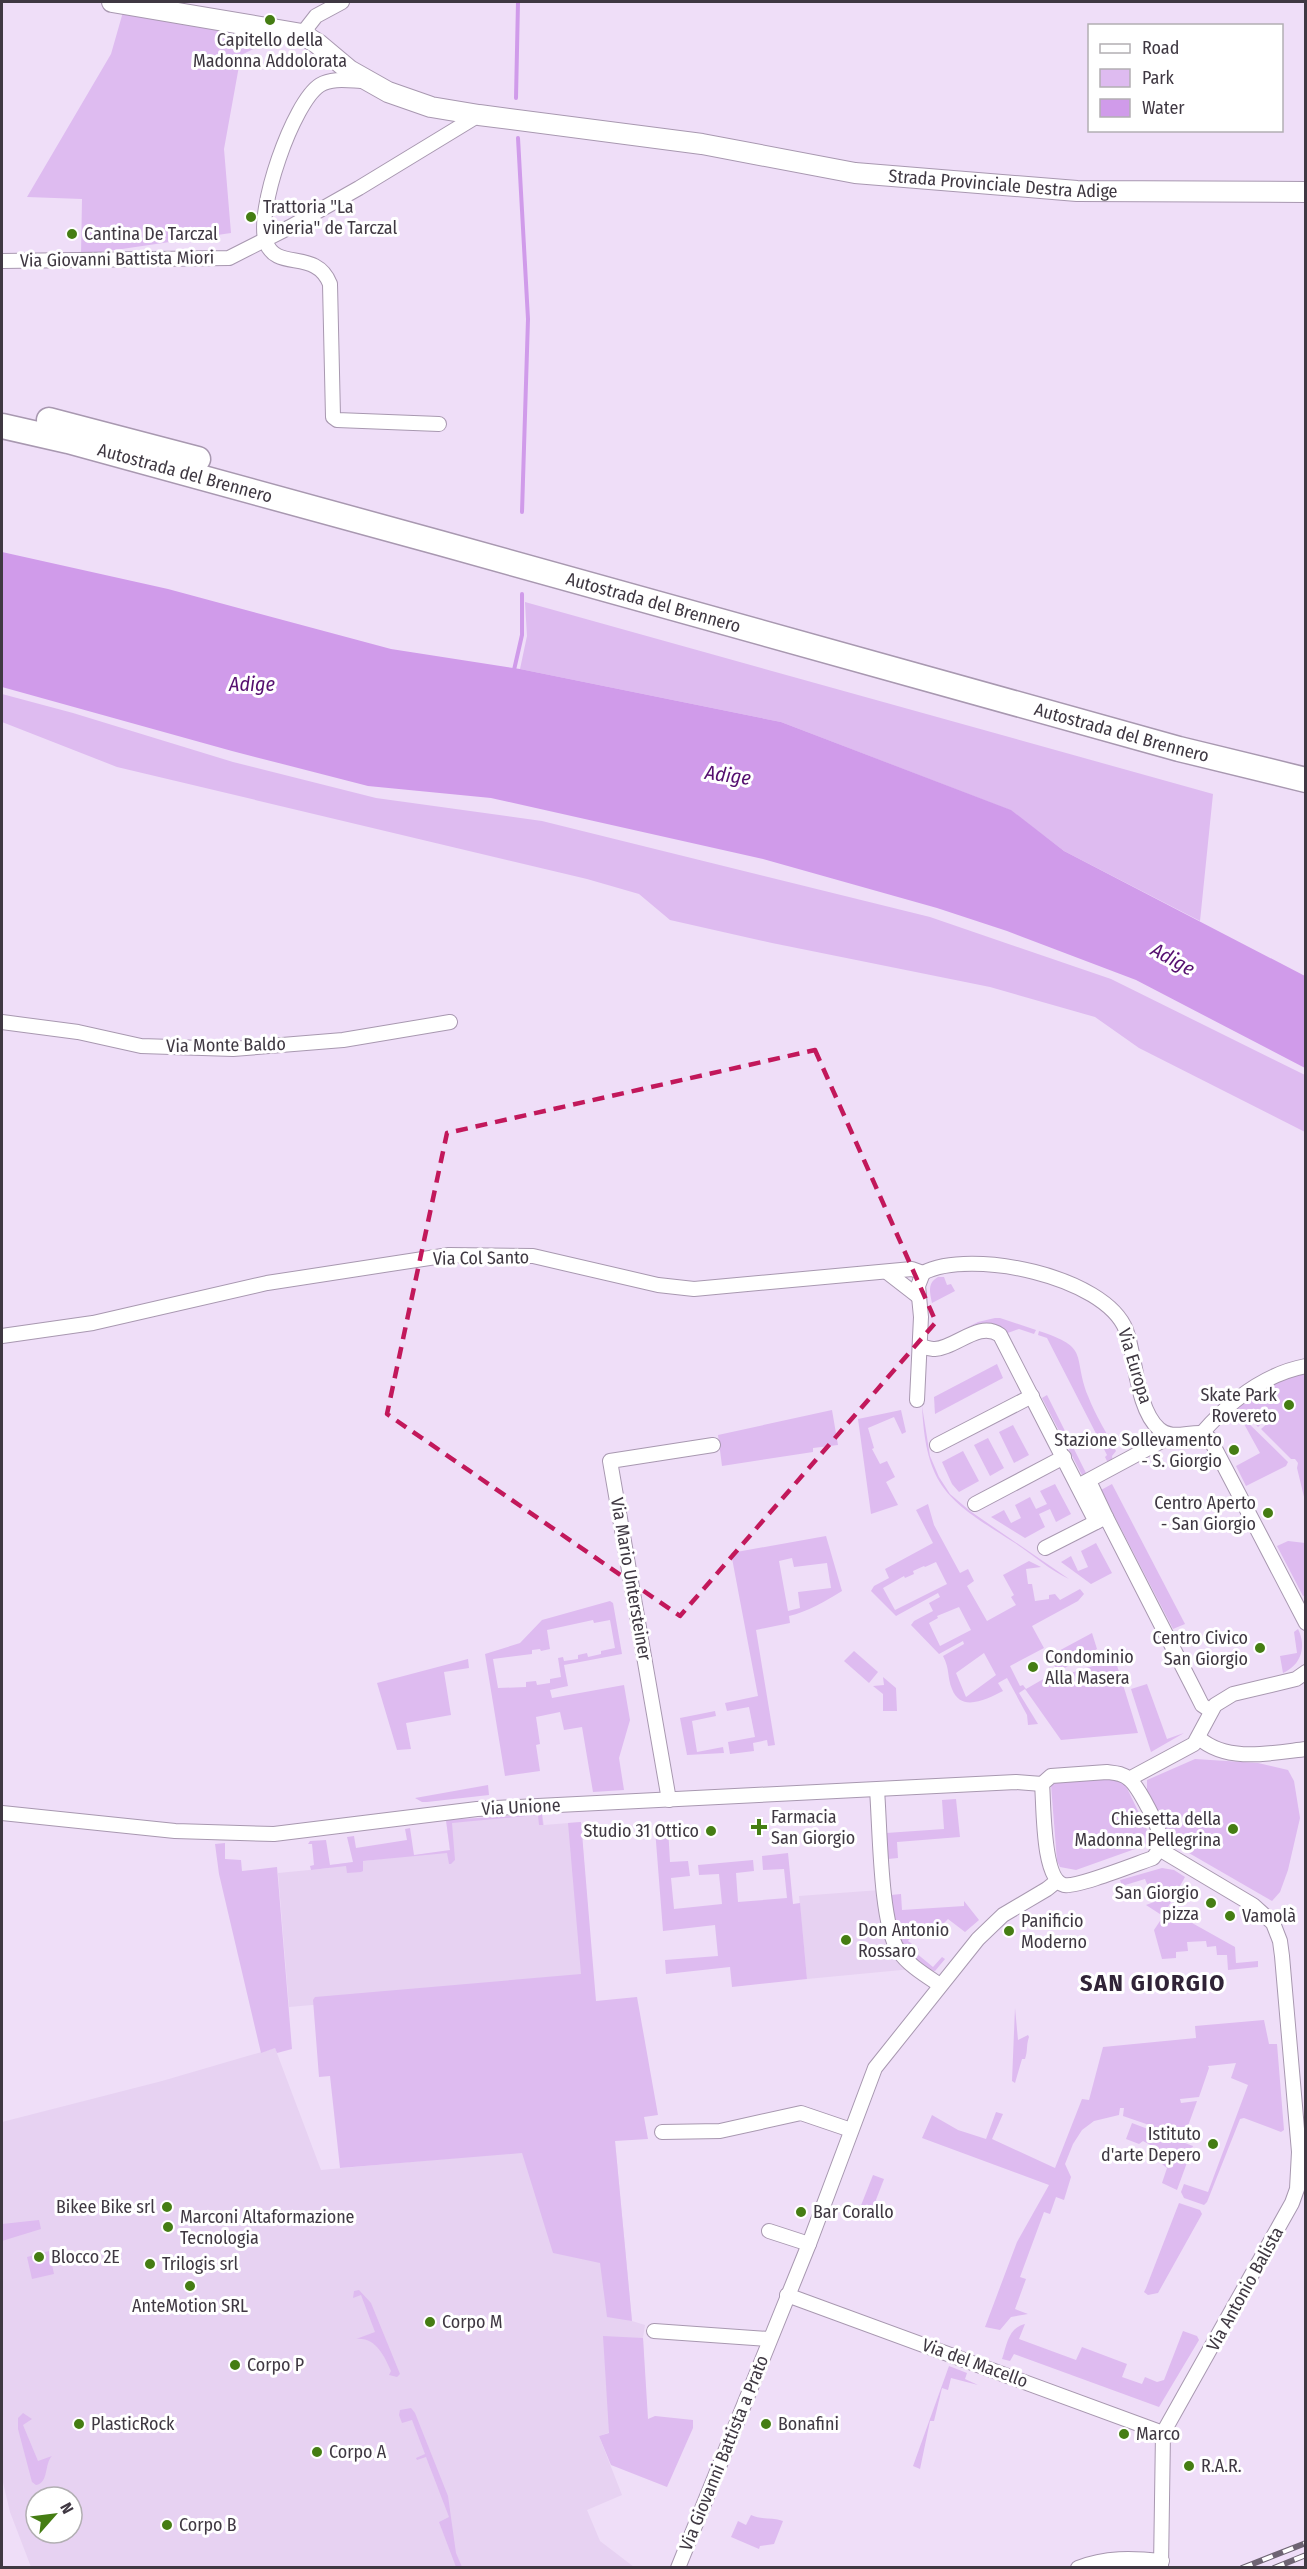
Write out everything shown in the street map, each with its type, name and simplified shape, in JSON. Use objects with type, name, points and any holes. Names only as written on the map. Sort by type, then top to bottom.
[{"type":"highway","name":"Autostrada del Brennero","points":[[2,410],[85,428],[1182,734],[1305,763]]},
{"type":"highway","name":"Autostrada del Brennero","points":[[2,426],[68,441],[429,540],[1179,749],[1305,780]]},
{"type":"main road","points":[[112,2],[302,34]]},
{"type":"main road","name":"Strada Provinciale Destra Adige","points":[[302,34],[366,81],[388,92],[431,106],[479,115],[702,144],[855,173],[1056,189],[1305,192]]},
{"type":"street","points":[[302,34],[316,16],[342,2]]},
{"type":"street","points":[[366,81],[332,80],[320,85],[303,104],[293,123],[271,187],[264,215],[264,239],[268,249],[276,256],[317,266],[326,274],[330,284],[333,417],[337,420],[439,424]]},
{"type":"street","name":"Via Giovanni Battista Miori","points":[[2,261],[229,258],[359,188],[479,115]]},
{"type":"street","name":"Via Monte Baldo","points":[[2,1022],[78,1032],[141,1046],[233,1049],[343,1040],[450,1022]]},
{"type":"street","name":"Via Col Santo","points":[[2,1336],[93,1323],[267,1283],[449,1255],[533,1256],[658,1286],[694,1289],[912,1269],[923,1273]]},
{"type":"street","name":"Via Europa","points":[[923,1273],[930,1270],[973,1265],[1017,1268],[1059,1280],[1096,1297],[1116,1313],[1125,1329],[1142,1397],[1151,1418],[1159,1429],[1171,1436]]},
{"type":"street","points":[[888,1273],[919,1297]]},
{"type":"street","points":[[917,1400],[921,1346],[918,1286],[923,1273]]},
{"type":"street","points":[[921,1346],[933,1349],[949,1346],[973,1334],[995,1332],[1002,1339],[1064,1457],[1083,1484],[1161,1625],[1202,1705],[1211,1711]]},
{"type":"street","points":[[1083,1484],[1171,1436],[1202,1432],[1218,1415],[1259,1383],[1277,1372],[1305,1366]]},
{"type":"street","points":[[937,1445],[1032,1396]]},
{"type":"street","points":[[1202,1432],[1210,1439],[1305,1623]]},
{"type":"street","name":"Via Mario Untersteiner","points":[[669,1800],[610,1461],[713,1445]]},
{"type":"street","points":[[975,1504],[1064,1457]]},
{"type":"street","points":[[1045,1548],[1104,1521]]},
{"type":"street","points":[[1129,1779],[1194,1744],[1215,1705],[1233,1694],[1296,1679],[1305,1672]]},
{"type":"street","points":[[1199,1738],[1208,1746],[1242,1754],[1273,1754],[1305,1749]]},
{"type":"street","points":[[1107,1772],[1120,1774],[1129,1779],[1140,1793],[1160,1834],[1159,1849],[1153,1858],[1069,1885],[1057,1881],[1049,1866],[1042,1784],[1052,1776],[1107,1772]]},
{"type":"street","name":"Via Unione","points":[[2,1813],[175,1831],[274,1834],[477,1809],[1023,1782],[1042,1784]]},
{"type":"street","points":[[877,1790],[887,1923],[897,1949],[912,1966],[940,1985]]},
{"type":"street","name":"Via Antonio Balista","points":[[1159,1849],[1253,1905],[1265,1914],[1277,1932],[1282,1956],[1294,2076],[1301,2190],[1163,2433],[1161,2564]]},
{"type":"street","name":"Via Giovanni Battista a Prato","points":[[678,2568],[809,2244],[851,2130],[881,2058],[996,1921],[1057,1881]]},
{"type":"street","points":[[662,2132],[720,2132],[801,2113],[851,2130]]},
{"type":"street","points":[[769,2231],[809,2244]]},
{"type":"street","name":"Via del Macello","points":[[787,2295],[1163,2433]]},
{"type":"street","name":"Via Giovanni Battista a Prato","points":[[654,2331],[770,2339]]},
{"type":"street","points":[[1078,2568],[1098,2561],[1119,2558],[1161,2564]]},
{"type":"highlighted area","points":[[815,1050],[936,1322],[680,1616],[387,1414],[447,1133]]},
{"type":"shaded area","points":[[542,1814],[544,1825],[581,1822],[593,1981],[289,2007],[278,1873],[450,1851],[446,1820]]},
{"type":"shaded area","name":"Don Antonio Rossaro","points":[[880,1890],[912,1969],[807,1979],[799,1896]]},
{"type":"shaded area","points":[[275,2048],[321,2170],[522,2152],[615,2141],[632,2321],[645,2325],[643,2338],[647,2419],[599,2436],[622,2495],[587,2510],[600,2541],[634,2567],[31,2567],[10,2512],[2,2478],[2,2122],[162,2081]]},
{"type":"green space","points":[[123,12],[276,38],[241,55],[224,149],[231,233],[81,255],[82,199],[27,197],[111,54]]},
{"type":"green space","points":[[525,602],[1213,794],[1200,921],[1064,851],[1010,810],[781,722],[520,669],[527,636]]},
{"type":"green space","points":[[2,694],[73,713],[233,762],[376,798],[542,821],[930,917],[1111,979],[1305,1075],[1305,1132],[1139,1048],[1095,1017],[990,987],[670,920],[639,894],[587,879],[117,767],[2,722]]},
{"type":"green space","points":[[938,1277],[944,1277],[947,1285],[951,1284],[955,1291],[932,1303],[931,1285]]},
{"type":"green space","points":[[995,1318],[1036,1330],[1034,1334],[1019,1329],[1005,1334],[996,1326],[986,1324],[964,1329],[978,1322]]},
{"type":"green space","points":[[1039,1331],[1066,1343],[1077,1355],[1091,1403],[1116,1451],[1112,1456],[1113,1463],[1109,1465],[1105,1457],[1107,1455],[1047,1338],[1038,1335]]},
{"type":"green space","points":[[997,1364],[1003,1378],[935,1414],[934,1397]]},
{"type":"green space","points":[[1305,1370],[1305,1501],[1297,1468],[1298,1463],[1261,1429],[1269,1422],[1275,1421],[1274,1415],[1258,1427],[1242,1409],[1236,1409],[1261,1387]]},
{"type":"green space","points":[[1047,1395],[1087,1475],[1083,1477],[1042,1398]]},
{"type":"green space","points":[[922,1406],[930,1456],[939,1477],[950,1494],[970,1511],[1069,1579],[973,1516],[945,1490],[929,1457],[924,1434]]},
{"type":"green space","points":[[832,1410],[838,1445],[813,1448],[813,1452],[722,1466],[718,1435]]},
{"type":"green space","points":[[901,1410],[906,1432],[902,1434],[894,1417],[868,1428],[874,1448],[872,1449],[880,1464],[887,1461],[895,1477],[886,1482],[898,1505],[871,1514],[858,1419]]},
{"type":"green space","points":[[1238,1413],[1288,1462],[1286,1466],[1246,1486],[1236,1466],[1260,1453]]},
{"type":"green space","points":[[1013,1425],[1029,1455],[1014,1463],[999,1432]]},
{"type":"green space","points":[[988,1438],[1004,1468],[990,1476],[974,1445]]},
{"type":"green space","points":[[963,1451],[979,1481],[959,1492],[952,1484],[942,1462]]},
{"type":"green space","points":[[1055,1484],[1071,1514],[1056,1522],[1050,1509],[1039,1514],[1045,1527],[1025,1538],[991,1517],[1004,1510],[1011,1523],[1021,1518],[1015,1505],[1030,1497],[1036,1509],[1047,1504],[1040,1491]]},
{"type":"green space","points":[[1112,1484],[1185,1624],[1173,1629],[1101,1490]]},
{"type":"green space","points":[[928,1504],[934,1525],[960,1573],[968,1569],[974,1581],[967,1586],[987,1621],[1016,1605],[1011,1597],[1014,1595],[1003,1575],[1029,1561],[1041,1567],[1026,1569],[1028,1584],[1032,1584],[1035,1601],[1049,1599],[1049,1595],[1055,1594],[1060,1600],[1080,1589],[1084,1594],[1078,1601],[1032,1626],[1044,1648],[1010,1666],[1020,1686],[1023,1685],[1026,1689],[1052,1674],[1055,1678],[1115,1659],[1138,1733],[1061,1740],[1025,1689],[1019,1693],[1038,1724],[1028,1725],[1027,1715],[1007,1678],[998,1683],[1003,1691],[982,1700],[968,1702],[956,1696],[950,1685],[943,1656],[964,1644],[963,1641],[939,1654],[911,1625],[933,1611],[929,1603],[940,1597],[938,1593],[896,1616],[871,1591],[874,1586],[889,1578],[885,1569],[933,1543],[916,1510]],"holes":[[[936,1562],[947,1584],[895,1610],[883,1588],[904,1576],[905,1578],[914,1574],[913,1571]],[[959,1607],[971,1630],[940,1646],[929,1623],[938,1618],[937,1616]],[[984,1653],[996,1675],[966,1697],[956,1673]]]},
{"type":"green space","points":[[826,1536],[842,1591],[809,1609],[789,1616],[790,1623],[756,1630],[775,1745],[768,1746],[767,1740],[753,1743],[754,1751],[730,1754],[728,1742],[755,1737],[749,1707],[727,1711],[725,1703],[758,1696],[731,1553]],"holes":[[[792,1558],[794,1567],[827,1563],[831,1588],[798,1592],[800,1608],[788,1611],[779,1561]]]},
{"type":"green space","points":[[1288,1541],[1305,1543],[1306,1595],[1303,1596],[1277,1546]]},
{"type":"green space","points":[[1096,1543],[1112,1573],[1091,1584],[1061,1562],[1071,1556],[1078,1571],[1088,1567],[1081,1551]]},
{"type":"green space","points":[[610,1601],[613,1603],[622,1654],[564,1665],[568,1686],[550,1690],[552,1698],[624,1685],[630,1720],[619,1758],[624,1790],[593,1792],[582,1727],[564,1730],[560,1712],[536,1717],[540,1744],[536,1745],[540,1771],[505,1776],[485,1654],[520,1643],[542,1620]],"holes":[[[593,1620],[594,1623],[610,1620],[615,1648],[588,1657],[587,1653],[578,1655],[578,1659],[564,1661],[563,1657],[558,1658],[561,1677],[550,1679],[550,1683],[537,1685],[536,1681],[526,1682],[526,1687],[498,1688],[493,1659],[532,1654],[532,1650],[550,1649],[547,1630]]]},
{"type":"green space","points":[[1298,1629],[1302,1642],[1301,1655],[1289,1670],[1283,1673],[1280,1656],[1297,1653],[1294,1632]]},
{"type":"green space","points":[[1092,1633],[1097,1649],[1056,1673],[1053,1654]]},
{"type":"green space","points":[[854,1651],[878,1672],[869,1683],[844,1661]]},
{"type":"green space","points":[[468,1659],[469,1668],[444,1672],[451,1715],[406,1723],[411,1749],[397,1750],[377,1683]]},
{"type":"green space","points":[[883,1677],[896,1688],[897,1711],[883,1711],[883,1694],[873,1686],[884,1685]]},
{"type":"green space","points":[[1147,1684],[1167,1739],[1184,1733],[1151,1752],[1131,1689]]},
{"type":"green space","points":[[715,1711],[716,1716],[692,1721],[697,1752],[723,1747],[724,1753],[687,1755],[680,1718]]},
{"type":"green space","points":[[1195,1759],[1258,1763],[1288,1770],[1294,1781],[1300,1818],[1288,1870],[1280,1892],[1272,1901],[1175,1845],[1147,1792],[1147,1780]]},
{"type":"green space","points":[[1110,1779],[1120,1781],[1126,1786],[1149,1834],[1149,1844],[1076,1870],[1060,1867],[1057,1861],[1051,1785]]},
{"type":"green space","points":[[488,1785],[489,1795],[427,1802],[415,1798]]},
{"type":"green space","points":[[956,1799],[960,1837],[897,1842],[898,1858],[888,1859],[886,1833],[944,1829],[942,1800]]},
{"type":"green space","points":[[542,1814],[543,1825],[539,1825],[538,1815],[452,1823],[455,1860],[451,1864],[449,1864],[447,1853],[363,1861],[361,1872],[347,1873],[346,1866],[311,1870],[310,1866],[314,1865],[312,1844],[308,1844],[310,1841],[326,1840],[330,1865],[353,1862],[347,1837],[354,1836],[356,1848],[407,1840],[405,1829],[410,1828],[414,1855],[450,1850],[446,1820]]},
{"type":"green space","points":[[581,1822],[596,2001],[637,1997],[658,2115],[644,2117],[648,2139],[615,2141],[632,2321],[607,2317],[600,2263],[553,2253],[522,2153],[340,2168],[330,2076],[319,2077],[313,2000],[315,1997],[581,1974],[568,1823]]},
{"type":"green space","points":[[668,1828],[670,1862],[688,1861],[690,1876],[671,1878],[674,1909],[722,1904],[719,1874],[699,1875],[698,1865],[753,1860],[754,1871],[736,1873],[738,1902],[787,1898],[784,1869],[763,1870],[762,1856],[788,1853],[793,1904],[800,1903],[807,1979],[732,1987],[730,1967],[666,1974],[665,1960],[718,1956],[715,1925],[663,1931],[655,1829]]},
{"type":"green space","points":[[225,1843],[225,1859],[241,1860],[242,1871],[277,1867],[292,2049],[277,2053],[275,2048],[261,2053],[219,1874],[215,1844]]},
{"type":"green space","points":[[1162,1868],[1174,1870],[1185,1877],[1163,1916],[1146,1905],[1154,1902],[1145,1879],[1122,1886],[1120,1880]]},
{"type":"green space","points":[[901,1894],[902,1910],[964,1906],[964,1901],[979,1920],[965,1932],[948,1919],[933,1934],[922,1924],[908,1941],[919,1949],[916,1953],[933,1967],[942,1957],[945,1959],[935,1971],[923,1966],[912,1955],[897,1932],[891,1895]]},
{"type":"green space","points":[[1176,1914],[1235,1947],[1236,1963],[1258,1961],[1258,1967],[1228,1970],[1227,1955],[1217,1955],[1216,1946],[1207,1947],[1206,1941],[1187,1942],[1188,1951],[1176,1952],[1176,1958],[1162,1959],[1154,1930],[1162,1918],[1170,1923]]},
{"type":"green space","points":[[1015,2008],[1018,2040],[1028,2035],[1029,2037],[1026,2056],[1022,2059],[1015,2083],[1012,2081]]},
{"type":"green space","points":[[1264,2020],[1269,2044],[1277,2044],[1284,2130],[1281,2132],[1244,2118],[1240,2119],[1204,2205],[1184,2198],[1181,2192],[1184,2184],[1208,2192],[1248,2085],[1231,2078],[1236,2063],[1208,2066],[1199,2097],[1180,2099],[1181,2103],[1197,2101],[1184,2137],[1123,2116],[1124,2108],[1120,2108],[1119,2115],[1094,2121],[1082,2130],[1073,2144],[1065,2164],[1071,2177],[1064,2200],[1056,2197],[1050,2214],[1044,2212],[1020,2277],[1026,2279],[1015,2309],[1028,2314],[1011,2317],[1000,2330],[985,2327],[1017,2242],[1049,2185],[922,2138],[932,2115],[958,2130],[986,2139],[996,2112],[1003,2114],[992,2139],[1055,2168],[1082,2099],[1089,2100],[1103,2047],[1196,2038],[1195,2026]]},
{"type":"green space","points":[[1132,2123],[1193,2146],[1177,2190],[1162,2183],[1167,2168],[1162,2164],[1165,2153],[1153,2149],[1154,2147],[1143,2141],[1139,2144],[1126,2139]]},
{"type":"green space","points":[[873,2175],[884,2179],[869,2218],[858,2213]]},
{"type":"green space","points":[[1179,2203],[1200,2210],[1202,2214],[1158,2293],[1148,2295],[1144,2292]]},
{"type":"green space","points":[[39,2220],[41,2229],[2,2241],[2,2224]]},
{"type":"green space","points":[[49,2251],[54,2274],[32,2279],[27,2257]]},
{"type":"green space","points":[[359,2290],[371,2303],[400,2374],[397,2377],[389,2375],[391,2371],[374,2344],[363,2339],[356,2339],[375,2332],[361,2295],[353,2298],[354,2291]]},
{"type":"green space","points":[[1025,2324],[1019,2339],[1076,2360],[1082,2347],[1127,2364],[1122,2377],[1142,2384],[1145,2377],[1157,2382],[1164,2380],[1183,2331],[1197,2336],[1199,2340],[1159,2407],[1014,2354],[1010,2361],[1002,2359],[1012,2333]]},
{"type":"green space","points":[[603,2336],[643,2338],[648,2419],[655,2416],[693,2420],[693,2428],[667,2487],[611,2465],[599,2436],[609,2433]]},
{"type":"green space","points":[[949,2366],[967,2373],[965,2379],[978,2385],[951,2378],[948,2390],[942,2388],[934,2421],[930,2421],[920,2469],[913,2466]]},
{"type":"green space","points":[[411,2408],[448,2496],[456,2553],[462,2567],[456,2567],[439,2522],[449,2517],[426,2457],[417,2460],[416,2458],[425,2454],[412,2420],[402,2423],[399,2415],[400,2410]]},
{"type":"green space","points":[[23,2413],[32,2419],[23,2425],[38,2461],[52,2456],[45,2477],[40,2484],[36,2485],[32,2482],[18,2429],[18,2418]]},
{"type":"green space","points":[[751,2515],[783,2521],[774,2544],[760,2546],[759,2549],[731,2537],[738,2521],[746,2525]]},
{"type":"water","name":"Adige","points":[[2,552],[168,589],[391,649],[520,669],[781,722],[1011,810],[1064,851],[1305,976],[1305,1068],[1136,980],[1007,931],[937,908],[763,859],[491,798],[368,786],[2,687]]},
{"type":"waterway","points":[[516,98],[518,2]]},
{"type":"waterway","points":[[518,138],[528,319],[522,512]]},
{"type":"waterway","points":[[514,670],[522,635],[522,594]]},
{"type":"railway","points":[[1242,2568],[1306,2543]]},
{"type":"railway","points":[[1274,2568],[1306,2555]]},
{"type":"place","name":"Capitello della Madonna Addolorata","points":[[270,20]]},
{"type":"place","name":"Trattoria \"La vineria\" de Tarczal","points":[[251,217]]},
{"type":"place","name":"Cantina De Tarczal","points":[[72,234]]},
{"type":"place","name":"Skate Park Rovereto","points":[[1289,1405]]},
{"type":"place","name":"Stazione Sollevamento - S. Giorgio","points":[[1234,1450]]},
{"type":"place","name":"Centro Aperto - San Giorgio","points":[[1268,1513]]},
{"type":"place","name":"Centro Civico San Giorgio","points":[[1260,1648]]},
{"type":"place","name":"Condominio Alla Masera","points":[[1033,1667]]},
{"type":"place","name":"Farmacia San Giorgio","points":[[759,1827]]},
{"type":"place","name":"Chiesetta della Madonna Pellegrina","points":[[1233,1829]]},
{"type":"place","name":"Studio 31 Ottico","points":[[711,1831]]},
{"type":"place","name":"San Giorgio pizza","points":[[1211,1903]]},
{"type":"place","name":"Vamolà","points":[[1230,1916]]},
{"type":"place","name":"Panificio Moderno","points":[[1009,1931]]},
{"type":"place","name":"Don Antonio Rossaro","points":[[846,1940]]},
{"type":"place","name":"Istituto d'arte Depero","points":[[1213,2144]]},
{"type":"place","name":"Bikee Bike srl","points":[[167,2207]]},
{"type":"place","name":"Bar Corallo","points":[[801,2212]]},
{"type":"place","name":"Marconi Altaformazione Tecnologia","points":[[168,2227]]},
{"type":"place","name":"Blocco 2E","points":[[39,2257]]},
{"type":"place","name":"Trilogis srl","points":[[150,2264]]},
{"type":"place","name":"AnteMotion SRL","points":[[190,2286]]},
{"type":"place","name":"Corpo M","points":[[430,2322]]},
{"type":"place","name":"Corpo P","points":[[235,2365]]},
{"type":"place","name":"PlasticRock","points":[[79,2424]]},
{"type":"place","name":"Bonafini","points":[[766,2424]]},
{"type":"place","name":"Marco","points":[[1124,2434]]},
{"type":"place","name":"Corpo A","points":[[317,2452]]},
{"type":"place","name":"R.A.R.","points":[[1189,2466]]},
{"type":"place","name":"Corpo B","points":[[167,2525]]},
{"type":"district","name":"SAN GIORGIO","points":[[1153,1983]]}]
